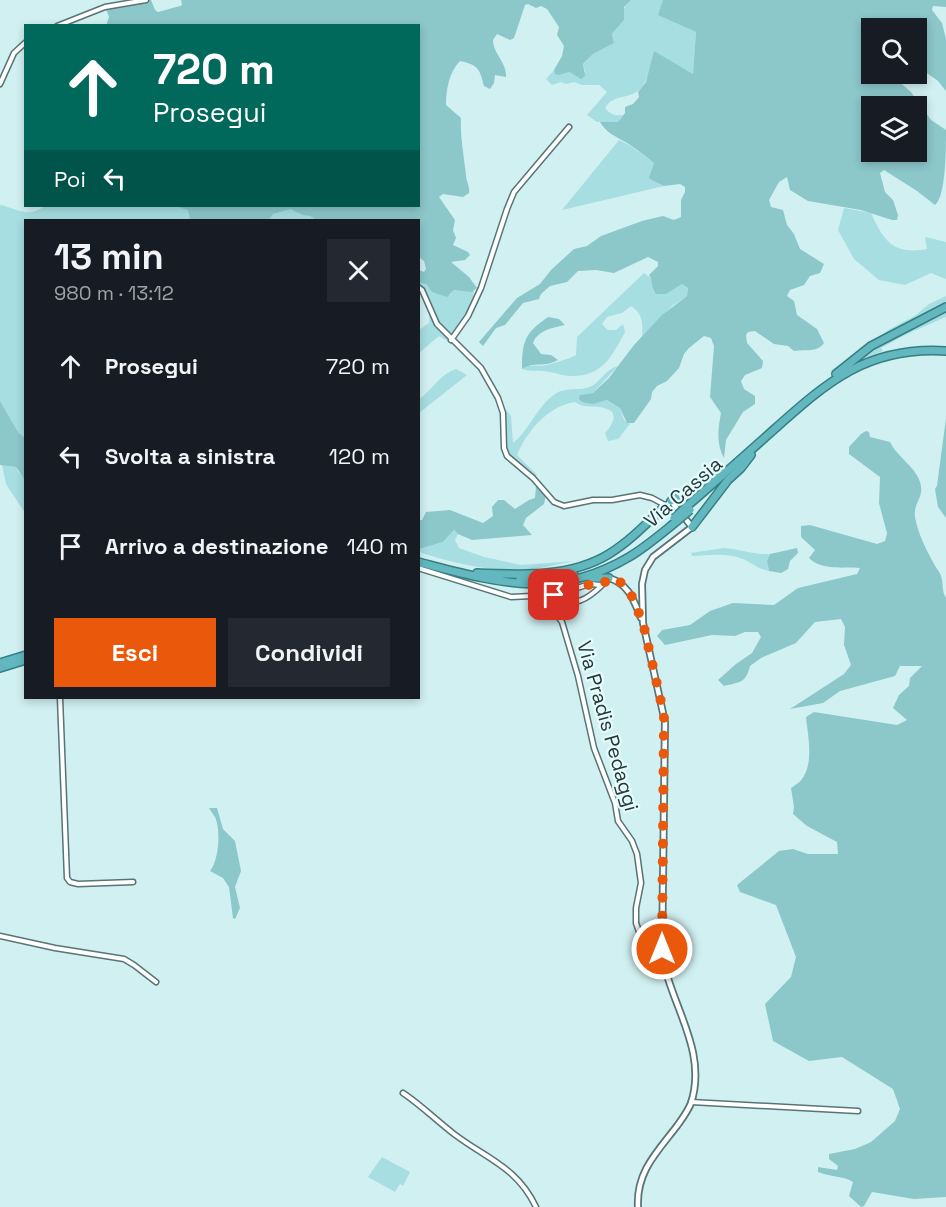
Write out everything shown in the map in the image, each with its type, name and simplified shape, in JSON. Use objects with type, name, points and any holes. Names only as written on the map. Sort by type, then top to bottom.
[{"type":"highway","points":[[816,393],[861,353],[946,307]]},
{"type":"highway","name":"Via Cassia","points":[[420,561],[475,577],[511,583],[536,585],[565,583],[588,576],[644,548],[816,393],[847,372],[879,358],[910,351],[946,351]]},
{"type":"highway","name":"Via Cassia","points":[[688,508],[827,390],[855,373],[879,362],[901,357],[946,356]]},
{"type":"highway","points":[[692,527],[728,480],[751,455]]},
{"type":"highway","points":[[477,573],[536,574],[587,564],[607,555],[623,544],[668,504],[740,460]]},
{"type":"highway","name":"Via Cassia","points":[[420,560],[503,578],[535,580],[563,578],[585,573],[628,553],[676,519]]},
{"type":"highway","points":[[565,583],[598,577],[609,578]]},
{"type":"highway","points":[[0,663],[24,656]]},
{"type":"highway","points":[[0,668],[24,661]]},
{"type":"street","points":[[62,24],[105,7],[146,0]]},
{"type":"street","points":[[0,84],[14,53],[24,44]]},
{"type":"street","points":[[451,340],[468,316],[481,288],[514,192],[569,128]]},
{"type":"street","points":[[420,288],[435,322],[483,370],[504,415],[504,448],[507,456],[533,478],[554,502],[564,507],[593,500],[612,500],[640,495],[668,504],[692,527],[658,552],[647,566],[641,586],[643,623],[665,722],[661,942],[666,971],[694,1052],[694,1078],[691,1102],[681,1120],[645,1168],[639,1183],[638,1207]]},
{"type":"street","points":[[420,569],[497,594],[518,598],[558,594],[592,584],[602,585]]},
{"type":"street","points":[[609,578],[620,582],[630,592],[643,623]]},
{"type":"street","name":"Via Pradis Pedaggi","points":[[609,578],[591,596],[581,602],[544,602],[539,608],[544,612],[556,614],[562,622],[578,676],[596,752],[616,805],[618,822],[633,843],[639,861],[641,883],[636,911],[637,928],[650,956],[659,969],[666,971]]},
{"type":"street","points":[[60,699],[67,879],[80,885],[133,882]]},
{"type":"street","points":[[0,936],[55,948],[120,958],[134,965],[156,982]]},
{"type":"street","points":[[404,1093],[455,1135],[512,1173],[525,1186],[536,1207]]},
{"type":"street","points":[[691,1102],[858,1111]]},
{"type":"shaded area","points":[[151,0],[158,12],[182,5],[181,0],[631,0],[624,7],[624,20],[612,34],[614,43],[593,54],[583,64],[585,76],[581,79],[569,72],[555,74],[554,70],[562,56],[564,46],[557,35],[559,27],[547,9],[541,6],[536,8],[528,4],[525,5],[514,38],[510,40],[497,34],[493,40],[506,77],[495,75],[490,89],[484,86],[480,72],[475,66],[460,61],[456,65],[449,82],[446,105],[461,118],[462,146],[469,193],[463,197],[443,194],[439,197],[455,220],[453,230],[456,238],[453,245],[470,255],[465,260],[451,262],[469,277],[477,288],[472,292],[454,290],[447,297],[432,292],[426,284],[420,282],[420,270],[424,272],[426,269],[424,261],[420,258],[420,219],[314,219],[290,209],[273,214],[270,219],[190,219],[188,210],[178,207],[420,207],[420,24],[107,24],[109,17],[106,9]]},
{"type":"shaded area","points":[[630,0],[663,0],[659,15],[696,32],[693,74],[654,52],[648,76],[641,88],[637,92],[613,100],[605,108],[613,114],[623,115],[618,122],[597,122],[587,115],[607,92],[599,85],[561,82],[552,85],[546,79],[554,70],[555,74],[569,72],[579,78],[585,71],[583,65],[593,54],[614,43],[612,34],[624,20],[623,10]]},
{"type":"shaded area","points":[[663,0],[946,0],[946,7],[933,6],[932,10],[942,23],[946,39],[946,91],[938,81],[927,73],[927,18],[861,18],[861,84],[902,84],[914,96],[861,96],[861,162],[927,162],[927,114],[946,130],[945,171],[939,200],[935,205],[884,170],[880,173],[885,192],[893,200],[898,215],[897,220],[892,220],[861,210],[808,201],[790,190],[787,177],[779,182],[769,200],[771,207],[783,210],[787,225],[794,234],[800,249],[824,264],[820,273],[810,276],[804,285],[790,290],[787,296],[794,301],[797,315],[817,329],[824,343],[818,348],[794,351],[788,346],[774,344],[755,331],[748,332],[747,343],[763,361],[762,368],[745,375],[741,381],[744,389],[755,396],[755,404],[743,412],[726,440],[724,458],[719,442],[721,413],[710,397],[714,346],[711,338],[704,336],[689,348],[679,368],[652,392],[651,399],[634,423],[627,423],[620,408],[607,400],[593,404],[582,402],[579,399],[580,395],[593,393],[609,378],[634,345],[662,315],[687,296],[688,288],[682,284],[666,294],[656,294],[649,275],[658,266],[658,262],[648,257],[614,273],[596,270],[578,271],[567,282],[550,286],[539,299],[523,303],[505,325],[496,328],[483,346],[479,342],[517,298],[540,284],[551,270],[574,249],[587,246],[601,236],[642,221],[663,216],[674,220],[681,217],[681,200],[685,187],[680,184],[664,186],[650,179],[654,163],[634,147],[609,132],[600,122],[618,122],[625,113],[625,107],[633,104],[639,97],[638,92],[646,82],[654,51],[693,74],[696,32],[658,15]]},
{"type":"shaded area","points":[[619,140],[654,163],[649,177],[664,186],[562,210]]},
{"type":"shaded area","points":[[0,205],[22,212],[33,212],[44,207],[179,207],[187,209],[190,219],[24,219],[24,437],[18,432],[0,401]]},
{"type":"shaded area","points":[[286,208],[314,219],[270,219],[273,214]]},
{"type":"shaded area","points":[[844,208],[871,213],[886,239],[898,248],[927,249],[925,237],[946,242],[946,279],[931,273],[905,285],[879,280],[854,259],[838,230]]},
{"type":"shaded area","points":[[644,273],[651,278],[652,286],[666,294],[682,284],[688,288],[687,296],[672,306],[642,337],[641,319],[638,312],[631,306],[622,313],[607,317],[602,324],[608,330],[616,330],[623,324],[625,332],[610,358],[598,369],[590,373],[569,376],[522,369],[547,365],[576,355],[577,337]]},
{"type":"shaded area","points":[[420,282],[450,295],[454,290],[474,291],[468,312],[456,331],[446,340],[439,336],[420,352],[420,329],[429,323],[427,307]]},
{"type":"shaded area","points":[[946,296],[946,317],[881,348],[883,351],[829,372],[890,329]]},
{"type":"shaded area","points":[[548,317],[559,319],[565,325],[542,332],[533,343],[541,354],[551,355],[558,360],[522,369],[526,338]]},
{"type":"shaded area","points":[[618,366],[593,393],[580,395],[592,404],[607,400],[620,408],[624,420],[630,424],[618,439],[608,441],[605,433],[614,417],[611,411],[575,402],[565,404],[547,414],[521,446],[517,455],[537,475],[535,477],[509,458],[505,448],[505,409],[511,416],[513,443],[524,432],[543,405],[555,394],[564,390],[592,386]]},
{"type":"shaded area","points":[[456,369],[467,375],[420,412],[420,398]]},
{"type":"shaded area","points":[[0,401],[18,432],[24,437],[24,479],[16,467],[0,465]]},
{"type":"shaded area","points":[[946,418],[946,518],[938,507],[935,489]]},
{"type":"shaded area","points":[[866,431],[869,432],[870,437],[890,442],[918,476],[921,492],[915,512],[916,523],[925,547],[942,579],[946,598],[946,1197],[914,1199],[872,1192],[864,1206],[861,1207],[849,1196],[853,1182],[818,1172],[818,1167],[837,1170],[838,1166],[829,1159],[829,1154],[855,1149],[871,1142],[895,1121],[900,1109],[893,1089],[842,1057],[809,1061],[773,1041],[765,1004],[791,977],[796,957],[776,905],[740,892],[737,885],[779,851],[793,849],[808,854],[838,854],[837,842],[807,826],[793,814],[791,788],[802,779],[808,765],[809,741],[806,717],[814,712],[897,725],[907,720],[893,708],[899,695],[909,686],[910,678],[922,666],[900,666],[895,676],[840,691],[823,703],[790,709],[844,674],[851,665],[844,645],[845,627],[841,619],[815,622],[796,643],[761,658],[750,666],[742,681],[724,686],[718,680],[752,653],[761,637],[758,632],[745,632],[735,636],[712,635],[665,645],[657,636],[662,630],[690,625],[710,611],[733,603],[774,605],[798,588],[857,574],[860,568],[826,566],[809,558],[815,550],[801,537],[801,526],[810,525],[877,544],[885,541],[887,533],[879,503],[880,477],[849,454],[849,447]]},
{"type":"shaded area","points":[[2,465],[16,467],[18,472],[24,476],[24,511],[6,484]]},
{"type":"shaded area","points":[[536,486],[546,495],[544,504],[526,518],[523,525],[532,535],[472,540],[454,530],[443,542],[420,549],[420,520],[426,512],[450,510],[483,523],[493,516],[492,507],[498,500],[504,500],[515,509],[535,498]]},
{"type":"shaded area","points":[[454,530],[458,534],[455,540],[459,548],[484,557],[521,565],[575,561],[533,569],[504,570],[461,564],[420,552],[420,549],[443,542]]},
{"type":"shaded area","points":[[724,548],[770,554],[767,561],[769,571],[734,556],[692,556],[691,553]]},
{"type":"shaded area","points":[[797,548],[798,553],[790,561],[788,569],[781,573],[769,571],[767,561],[770,554]]},
{"type":"shaded area","points":[[209,808],[217,808],[223,829],[235,841],[241,871],[235,887],[240,908],[235,919],[229,887],[223,878],[210,871],[217,853],[218,837],[217,823]]},
{"type":"shaded area","points":[[382,1157],[410,1172],[403,1186],[400,1184],[395,1192],[368,1177]]},
{"type":"route","points":[[554,595],[592,584],[602,585],[612,578],[630,592],[643,623],[665,722],[662,949]]}]
